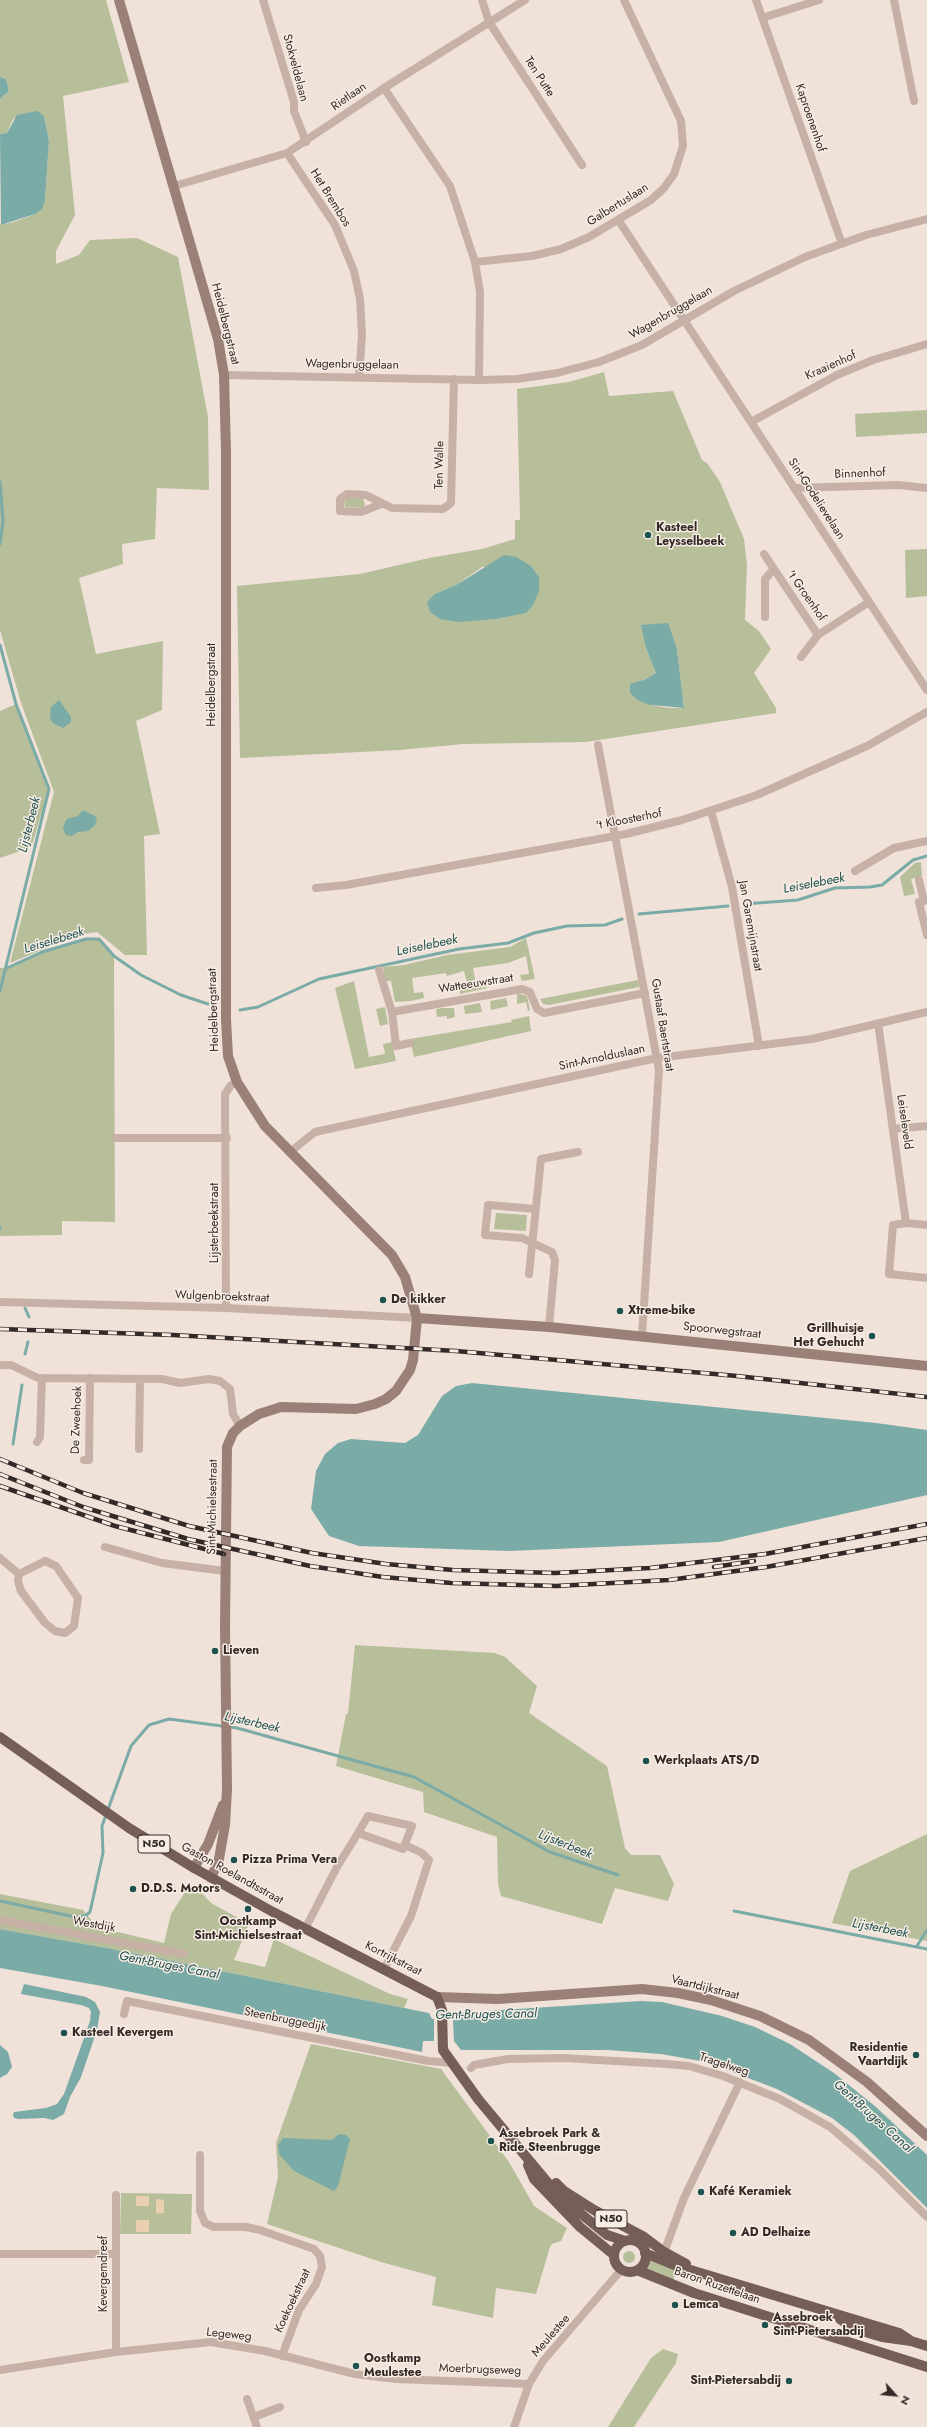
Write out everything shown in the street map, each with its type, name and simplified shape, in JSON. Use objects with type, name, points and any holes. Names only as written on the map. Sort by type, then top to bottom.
[{"type":"main road","name":"Heidelbergstraat","points":[[118,0],[218,339],[224,375],[226,452],[226,1019],[228,1056],[237,1082],[265,1126],[392,1255],[405,1277],[417,1318]]},
{"type":"main road","name":"Spoorwegstraat","points":[[417,1318],[548,1327],[927,1366]]},
{"type":"main road","name":"Sint-Michielsestraat","points":[[211,1878],[219,1859],[225,1825],[227,1789],[225,1571],[227,1447],[233,1433],[240,1426],[259,1414],[281,1407],[356,1409],[375,1404],[386,1399],[396,1391],[410,1370],[413,1360],[417,1318]]},
{"type":"main road","name":"Gaston Roelandtsstraat","points":[[0,1737],[115,1819],[211,1878],[316,1935]]},
{"type":"main road","name":"Sint-Michielsestraat","points":[[194,1868],[208,1844],[227,1789]]},
{"type":"main road","name":"Kortrijkstraat","points":[[316,1935],[437,1997]]},
{"type":"main road","name":"Vaartdijkstraat","points":[[437,1997],[498,1999],[642,1989],[678,1993],[711,2000],[760,2016],[809,2040],[867,2082],[927,2136]]},
{"type":"main road","name":"Baron Ruzettelaan","points":[[437,1997],[442,2010],[443,2050],[478,2100],[524,2156],[558,2194],[586,2219],[607,2234],[625,2241]]},
{"type":"main road","name":"Baron Ruzettelaan","points":[[524,2156],[534,2179],[580,2227],[614,2255]]},
{"type":"main road","name":"Baron Ruzettelaan","points":[[524,2156],[544,2171],[564,2191],[594,2210],[644,2237],[664,2252],[704,2273]]},
{"type":"main road","name":"N50","points":[[622,2270],[617,2266],[614,2255],[616,2249],[625,2241],[638,2243],[645,2253]]},
{"type":"main road","name":"Baron Ruzettelaan","points":[[645,2253],[674,2265],[704,2273],[834,2315],[855,2329],[882,2337],[911,2341],[927,2346]]},
{"type":"main road","points":[[622,2270],[626,2272],[637,2270],[645,2260],[645,2253]]},
{"type":"main road","name":"Baron Ruzettelaan","points":[[637,2270],[694,2293],[927,2367]]},
{"type":"street","name":"Stokveldelaan","points":[[263,0],[294,102],[294,111],[306,142]]},
{"type":"street","name":"Ten Putte","points":[[482,0],[489,22],[582,165]]},
{"type":"street","name":"Rietlaan","points":[[174,186],[287,153],[306,142],[384,88],[526,0]]},
{"type":"street","name":"Galbertuslaan","points":[[475,262],[532,256],[561,249],[589,237],[619,221],[651,200],[667,185],[680,161],[683,139],[681,121],[676,106],[624,0]]},
{"type":"street","name":"Kaproenenhof","points":[[756,0],[842,244]]},
{"type":"street","points":[[762,18],[819,0]]},
{"type":"street","points":[[894,0],[914,101]]},
{"type":"street","points":[[384,88],[450,186],[475,262],[480,292],[479,380]]},
{"type":"street","name":"Het Brembos","points":[[287,153],[335,225],[354,271],[360,313],[359,377]]},
{"type":"street","name":"Wagenbruggelaan","points":[[224,375],[479,380],[543,376],[584,366],[637,347],[760,278],[842,244],[927,219]]},
{"type":"street","points":[[619,221],[685,321]]},
{"type":"street","name":"Sint-Godelievelaan","points":[[685,321],[869,602],[926,686]]},
{"type":"street","name":"Kraaienhof","points":[[751,422],[837,375],[873,360],[927,344]]},
{"type":"street","name":"Ten Walle","points":[[381,504],[392,508],[443,509],[451,503],[454,379]]},
{"type":"street","name":"Binnenhof","points":[[794,488],[898,484],[927,488]]},
{"type":"street","name":"'t Groenhof","points":[[764,554],[773,570],[818,635]]},
{"type":"street","name":"'t Groenhof","points":[[765,617],[765,579],[773,570]]},
{"type":"street","name":"'t Groenhof","points":[[801,657],[818,635],[869,602]]},
{"type":"street","name":"'t Kloosterhof","points":[[316,888],[346,885],[652,829],[757,795],[867,746],[927,712]]},
{"type":"street","name":"Gustaaf Baertstraat","points":[[598,745],[659,1070],[642,1336]]},
{"type":"street","name":"Jan Garemijnstraat","points":[[711,811],[732,887],[759,1046]]},
{"type":"street","points":[[855,871],[894,848],[927,842]]},
{"type":"street","points":[[919,880],[924,901],[919,902],[927,935]]},
{"type":"street","points":[[379,970],[392,1012],[396,1046],[410,1043]]},
{"type":"street","name":"Watteeuwstraat","points":[[392,1012],[522,989],[530,992],[537,1009],[544,1013],[645,993]]},
{"type":"street","name":"Sint-Arnolduslaan","points":[[290,1152],[315,1132],[657,1058],[812,1039],[927,1012]]},
{"type":"street","name":"Leiseleveld","points":[[878,1023],[906,1223]]},
{"type":"street","name":"Lijsterbeekstraat","points":[[226,1308],[227,1138],[225,1094],[231,1085],[237,1082]]},
{"type":"street","points":[[893,1129],[927,1126]]},
{"type":"street","points":[[116,1138],[227,1138]]},
{"type":"street","points":[[529,1274],[541,1160],[578,1152]]},
{"type":"street","points":[[536,1209],[488,1205],[485,1235],[522,1238],[549,1249],[554,1255],[548,1327]]},
{"type":"street","points":[[927,1225],[906,1223],[893,1225],[889,1274],[927,1278]]},
{"type":"street","name":"Wulgenbroekstraat","points":[[0,1302],[226,1308],[417,1318]]},
{"type":"street","name":"De Zweehoek","points":[[0,1365],[11,1365],[42,1378],[162,1379],[180,1383],[209,1379],[224,1383],[232,1393],[233,1414],[240,1426]]},
{"type":"street","points":[[37,1442],[40,1437],[42,1378]]},
{"type":"street","name":"De Zweehoek","points":[[84,1460],[89,1460],[90,1378]]},
{"type":"street","points":[[139,1449],[140,1379]]},
{"type":"street","name":"Sint-Michielsestraat","points":[[105,1547],[162,1563],[225,1571]]},
{"type":"street","points":[[0,1558],[19,1574]]},
{"type":"street","points":[[45,1561],[56,1566],[78,1598],[74,1626],[65,1633],[60,1632],[45,1623],[21,1591],[18,1581],[19,1574],[45,1561]]},
{"type":"street","points":[[305,1929],[337,1867],[368,1816],[412,1826],[403,1849],[358,1833]]},
{"type":"street","points":[[384,1969],[411,1916],[429,1860],[422,1853],[405,1844]]},
{"type":"street","name":"Westdijk","points":[[0,1920],[184,1954]]},
{"type":"street","name":"Steenbruggedijk","points":[[124,2014],[127,2001],[428,2061],[453,2063]]},
{"type":"street","name":"Tragelweg","points":[[470,2068],[474,2065],[508,2059],[605,2060],[690,2066],[740,2082],[780,2099],[830,2127],[879,2169],[927,2217]]},
{"type":"street","points":[[666,2247],[684,2198],[740,2082]]},
{"type":"street","name":"Koekoekstraat","points":[[200,2155],[200,2211],[205,2223],[214,2227],[246,2227],[260,2230],[314,2249],[320,2256],[322,2267],[316,2284],[299,2310],[282,2356]]},
{"type":"street","name":"Kevergemdreef","points":[[116,2195],[116,2352]]},
{"type":"street","points":[[0,2254],[116,2254]]},
{"type":"street","name":"Meulestee","points":[[514,2427],[529,2384],[543,2361],[622,2270]]},
{"type":"street","name":"Legeweg","points":[[0,2370],[116,2352],[211,2342],[282,2356],[355,2374],[396,2379],[429,2380]]},
{"type":"street","name":"Moerbrugseweg","points":[[429,2380],[529,2384]]},
{"type":"street","points":[[247,2399],[257,2427]]},
{"type":"street","points":[[254,2417],[280,2407]]},
{"type":"green space","points":[[0,0],[106,0],[129,82],[63,96],[75,215],[56,251],[56,264],[79,255],[90,240],[137,238],[178,257],[208,417],[209,490],[157,488],[155,539],[122,544],[123,564],[79,578],[96,654],[163,641],[162,710],[136,721],[160,834],[144,836],[147,955],[125,955],[97,932],[78,935],[10,963],[54,792],[21,703],[0,630],[0,225],[14,222],[35,214],[45,200],[49,141],[44,116],[13,119],[7,133],[0,134],[0,99],[9,91],[6,79],[0,77]]},
{"type":"green space","points":[[604,372],[609,396],[673,391],[702,460],[707,463],[720,482],[744,539],[747,565],[745,620],[759,631],[771,649],[754,673],[776,708],[776,713],[586,742],[463,744],[400,750],[240,758],[237,586],[360,574],[429,558],[482,549],[515,539],[515,520],[520,520],[517,389],[569,382]],"holes":[[[531,566],[539,577],[539,591],[526,613],[512,615],[435,594],[458,584],[482,567]],[[646,648],[677,649],[684,708],[669,708],[651,705],[644,680],[656,673]]]},
{"type":"green space","points":[[927,410],[927,433],[856,437],[855,414]]},
{"type":"green space","points":[[347,498],[363,498],[365,505],[362,508],[345,507],[344,502]]},
{"type":"green space","points":[[927,549],[927,596],[906,598],[905,550]]},
{"type":"green space","points":[[16,704],[49,789],[32,845],[29,848],[0,858],[0,711]]},
{"type":"green space","points":[[921,862],[922,876],[911,879],[915,894],[904,896],[900,877],[915,863]]},
{"type":"green space","points":[[526,938],[535,979],[522,981],[520,975],[529,974],[526,956],[508,963],[473,968],[476,984],[485,983],[487,988],[460,994],[459,988],[468,986],[464,971],[447,976],[446,973],[412,978],[414,993],[423,992],[424,998],[411,1001],[395,1002],[391,981],[386,981],[383,967],[404,965],[447,955],[510,947]]},
{"type":"green space","points":[[86,939],[99,939],[114,956],[115,1222],[62,1221],[62,1235],[0,1236],[0,968],[7,968],[42,952]]},
{"type":"green space","points":[[638,980],[639,987],[549,1005],[543,1004],[540,999]]},
{"type":"green space","points":[[354,981],[369,1057],[385,1054],[383,1044],[392,1042],[396,1061],[355,1069],[335,988]]},
{"type":"green space","points":[[517,993],[527,996],[530,1010],[528,1011],[526,1002],[517,1004]]},
{"type":"green space","points":[[506,998],[508,1006],[491,1010],[490,1001]]},
{"type":"green space","points":[[480,1003],[482,1012],[465,1014],[464,1006]]},
{"type":"green space","points":[[385,1007],[388,1024],[380,1026],[376,1009]]},
{"type":"green space","points":[[454,1008],[455,1017],[447,1019],[447,1016],[437,1017],[436,1009]]},
{"type":"green space","points":[[529,1016],[531,1031],[414,1057],[410,1039],[512,1022],[511,1020]]},
{"type":"green space","points":[[496,1213],[527,1215],[526,1231],[494,1229]]},
{"type":"green space","points":[[355,1645],[495,1653],[505,1657],[537,1686],[529,1713],[607,1766],[625,1848],[631,1855],[660,1855],[674,1884],[668,1901],[615,1888],[602,1924],[501,1896],[498,1884],[497,1837],[424,1812],[423,1792],[336,1766],[346,1714],[348,1714]]},
{"type":"green space","points":[[927,1834],[927,1941],[832,1923],[850,1871]]},
{"type":"green space","points":[[190,1884],[198,1889],[211,1903],[249,1924],[234,1960],[265,1967],[274,1939],[390,1994],[408,1999],[404,2008],[107,1948],[0,1929],[0,1894],[83,1910],[97,1927],[164,1943],[171,1914]]},
{"type":"green space","points":[[311,2044],[441,2069],[509,2162],[534,2206],[567,2228],[561,2241],[552,2244],[550,2247],[536,2294],[496,2288],[493,2318],[432,2305],[436,2277],[381,2262],[267,2224],[278,2177],[276,2143]]},
{"type":"green space","points":[[121,2193],[192,2194],[191,2234],[120,2234]]},
{"type":"green space","points":[[631,2251],[634,2252],[634,2262],[627,2263],[624,2262],[623,2255],[624,2252]]},
{"type":"green space","points":[[651,2259],[678,2269],[673,2280],[646,2270]]},
{"type":"green space","points":[[663,2349],[678,2354],[676,2363],[634,2427],[608,2427],[651,2358]]},
{"type":"sand","points":[[136,2196],[149,2196],[149,2206],[136,2206]]},
{"type":"sand","points":[[156,2199],[164,2200],[164,2213],[156,2214]]},
{"type":"sand","points":[[136,2220],[149,2220],[149,2232],[136,2232]]},
{"type":"water","points":[[0,77],[6,79],[9,91],[0,99]]},
{"type":"water","points":[[37,111],[44,116],[49,141],[45,200],[42,209],[35,214],[1,225],[0,134],[7,133],[17,115]]},
{"type":"water","points":[[504,555],[516,557],[531,566],[539,577],[539,591],[533,605],[526,613],[496,619],[458,622],[440,619],[430,612],[427,602],[435,594],[458,584]]},
{"type":"water","points":[[668,623],[677,649],[684,708],[651,705],[639,701],[630,693],[630,684],[644,680],[656,673],[646,648],[641,625]]},
{"type":"water","points":[[59,700],[71,717],[71,722],[63,728],[53,723],[50,718],[51,707]]},
{"type":"water","points":[[83,810],[95,816],[97,821],[95,825],[88,831],[78,832],[72,836],[66,835],[63,829],[67,819],[78,816]]},
{"type":"water","points":[[472,1383],[876,1423],[927,1430],[927,1495],[719,1542],[509,1551],[359,1546],[329,1536],[311,1509],[316,1471],[325,1454],[338,1443],[351,1439],[405,1443],[418,1435],[442,1396],[456,1386]]},
{"type":"water","name":"Gent-Bruges Canal","points":[[0,1929],[107,1948],[429,2013],[432,2019],[455,2020],[456,2013],[640,2001],[662,2002],[722,2016],[755,2027],[790,2044],[834,2073],[876,2107],[927,2155],[927,2208],[854,2135],[832,2118],[777,2089],[706,2062],[661,2054],[608,2050],[461,2050],[454,2041],[423,2041],[422,2052],[102,1986],[0,1968]]},
{"type":"water","points":[[24,1984],[86,1997],[95,2002],[100,2012],[97,2030],[81,2077],[70,2097],[64,2114],[53,2120],[44,2118],[19,2119],[14,2118],[13,2115],[14,2112],[46,2108],[57,2104],[64,2094],[90,2021],[91,2012],[89,2008],[81,2005],[21,1994]]},
{"type":"water","points":[[0,2045],[8,2052],[12,2067],[7,2074],[0,2078]]},
{"type":"water","points":[[339,2134],[346,2135],[350,2139],[338,2186],[334,2191],[294,2171],[279,2154],[278,2145],[283,2138],[332,2140]]},
{"type":"pier","points":[[434,2019],[453,2019],[454,2041],[434,2042]]},
{"type":"waterway","name":"Lijsterbeek","points":[[0,482],[3,521],[0,544]]},
{"type":"waterway","name":"Lijsterbeek","points":[[0,645],[16,704],[49,789],[0,991]]},
{"type":"waterway","name":"Leiselebeek","points":[[744,904],[798,900],[835,888],[870,887],[882,885],[913,860],[927,856]]},
{"type":"waterway","name":"Leiselebeek","points":[[639,914],[728,906]]},
{"type":"waterway","name":"Leiselebeek","points":[[240,1010],[258,1007],[319,979],[459,949],[508,943],[534,933],[567,926],[605,925],[622,919]]},
{"type":"waterway","name":"Leiselebeek","points":[[7,968],[42,952],[86,939],[99,939],[114,956],[141,975],[181,995],[208,1004]]},
{"type":"waterway","name":"Lijsterbeek","points":[[25,1308],[29,1317]]},
{"type":"waterway","name":"Lijsterbeek","points":[[25,1354],[28,1342]]},
{"type":"waterway","name":"Lijsterbeek","points":[[13,1444],[22,1385]]},
{"type":"waterway","name":"Lijsterbeek","points":[[0,1901],[75,1917],[85,1916],[90,1912],[103,1853],[102,1826],[131,1746],[149,1725],[169,1719],[237,1728],[414,1777],[550,1852],[618,1875]]},
{"type":"waterway","name":"Lijsterbeek","points":[[734,1911],[927,1949]]},
{"type":"waterway","name":"Leiselebeek","points":[[917,1946],[927,1930]]},
{"type":"railway","points":[[0,1329],[173,1335],[456,1351],[737,1376],[927,1397]]},
{"type":"railway","points":[[0,1459],[83,1493],[189,1526],[312,1553],[386,1564],[453,1570],[555,1573],[650,1568],[765,1554],[927,1524]]},
{"type":"railway","points":[[0,1474],[83,1507],[188,1539],[310,1566],[383,1577],[451,1583],[556,1586],[669,1580],[766,1567],[927,1538]]},
{"type":"railway","points":[[0,1486],[115,1526],[224,1554]]},
{"type":"railway","points":[[714,1567],[754,1561]]},
{"type":"place","name":"Kasteel Leysselbeek","points":[[648,535]]},
{"type":"place","name":"De kikker","points":[[383,1300]]},
{"type":"place","name":"Xtreme-bike","points":[[620,1311]]},
{"type":"place","name":"Grillhuisje Het Gehucht","points":[[872,1336]]},
{"type":"place","name":"Lieven","points":[[215,1651]]},
{"type":"place","name":"Werkplaats ATS/D","points":[[646,1761]]},
{"type":"place","name":"Pizza Prima Vera","points":[[234,1860]]},
{"type":"place","name":"D.D.S. Motors","points":[[133,1889]]},
{"type":"place","name":"Oostkamp Sint-Michielsestraat","points":[[248,1909]]},
{"type":"place","name":"Kasteel Kevergem","points":[[64,2033]]},
{"type":"place","name":"Residentie Vaartdijk","points":[[916,2055]]},
{"type":"place","name":"Assebroek Park & Ride Steenbrugge","points":[[491,2141]]},
{"type":"place","name":"Kafé Keramiek","points":[[701,2192]]},
{"type":"place","name":"AD Delhaize","points":[[733,2233]]},
{"type":"place","name":"Lemca","points":[[675,2305]]},
{"type":"place","name":"Assebroek Sint-Pietersabdij","points":[[765,2325]]},
{"type":"place","name":"Oostkamp Meulestee","points":[[356,2366]]},
{"type":"place","name":"Sint-Pietersabdij","points":[[789,2381]]}]
